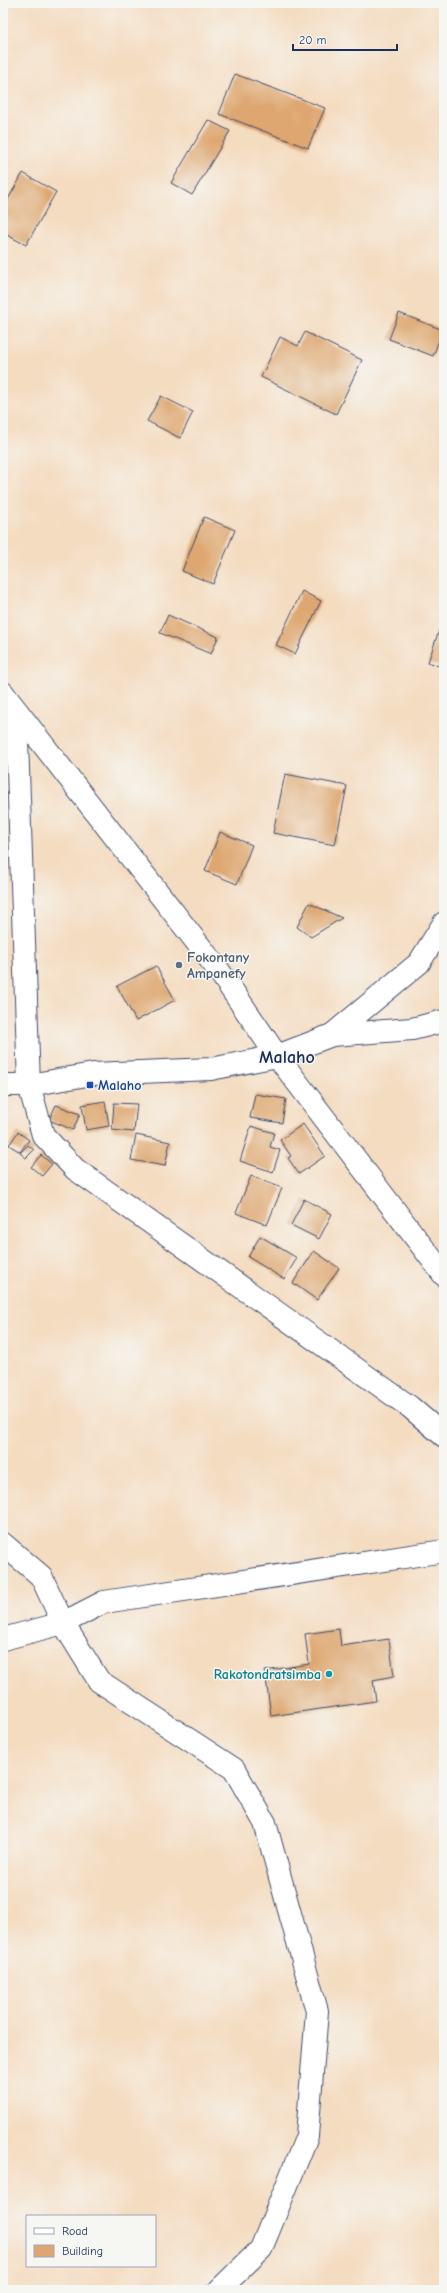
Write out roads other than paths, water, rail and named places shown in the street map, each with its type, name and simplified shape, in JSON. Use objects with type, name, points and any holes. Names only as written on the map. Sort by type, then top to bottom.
[{"type":"street","points":[[3,694],[219,971],[277,1056],[444,1275]]},
{"type":"street","points":[[16,712],[29,1085],[43,1135],[75,1169],[410,1407],[444,1436]]},
{"type":"street","points":[[332,1035],[419,963],[444,923]]},
{"type":"street","points":[[3,1085],[29,1085],[93,1074],[211,1069],[277,1056],[332,1035],[412,1029],[444,1021]]},
{"type":"street","points":[[3,1544],[41,1576],[63,1623],[99,1681],[234,1769],[266,1823],[317,2011],[307,2136],[261,2249],[219,2290]]},
{"type":"street","points":[[3,1639],[63,1623],[104,1602],[444,1551]]},
{"type":"place","name":"Fokontany Ampanefy","points":[[179,965]]},
{"type":"place","name":"Malaho","points":[[90,1085]]},
{"type":"place","name":"Rakotondratsimba","points":[[329,1674]]},
{"type":"district","name":"Malaho","points":[[287,1057]]}]
